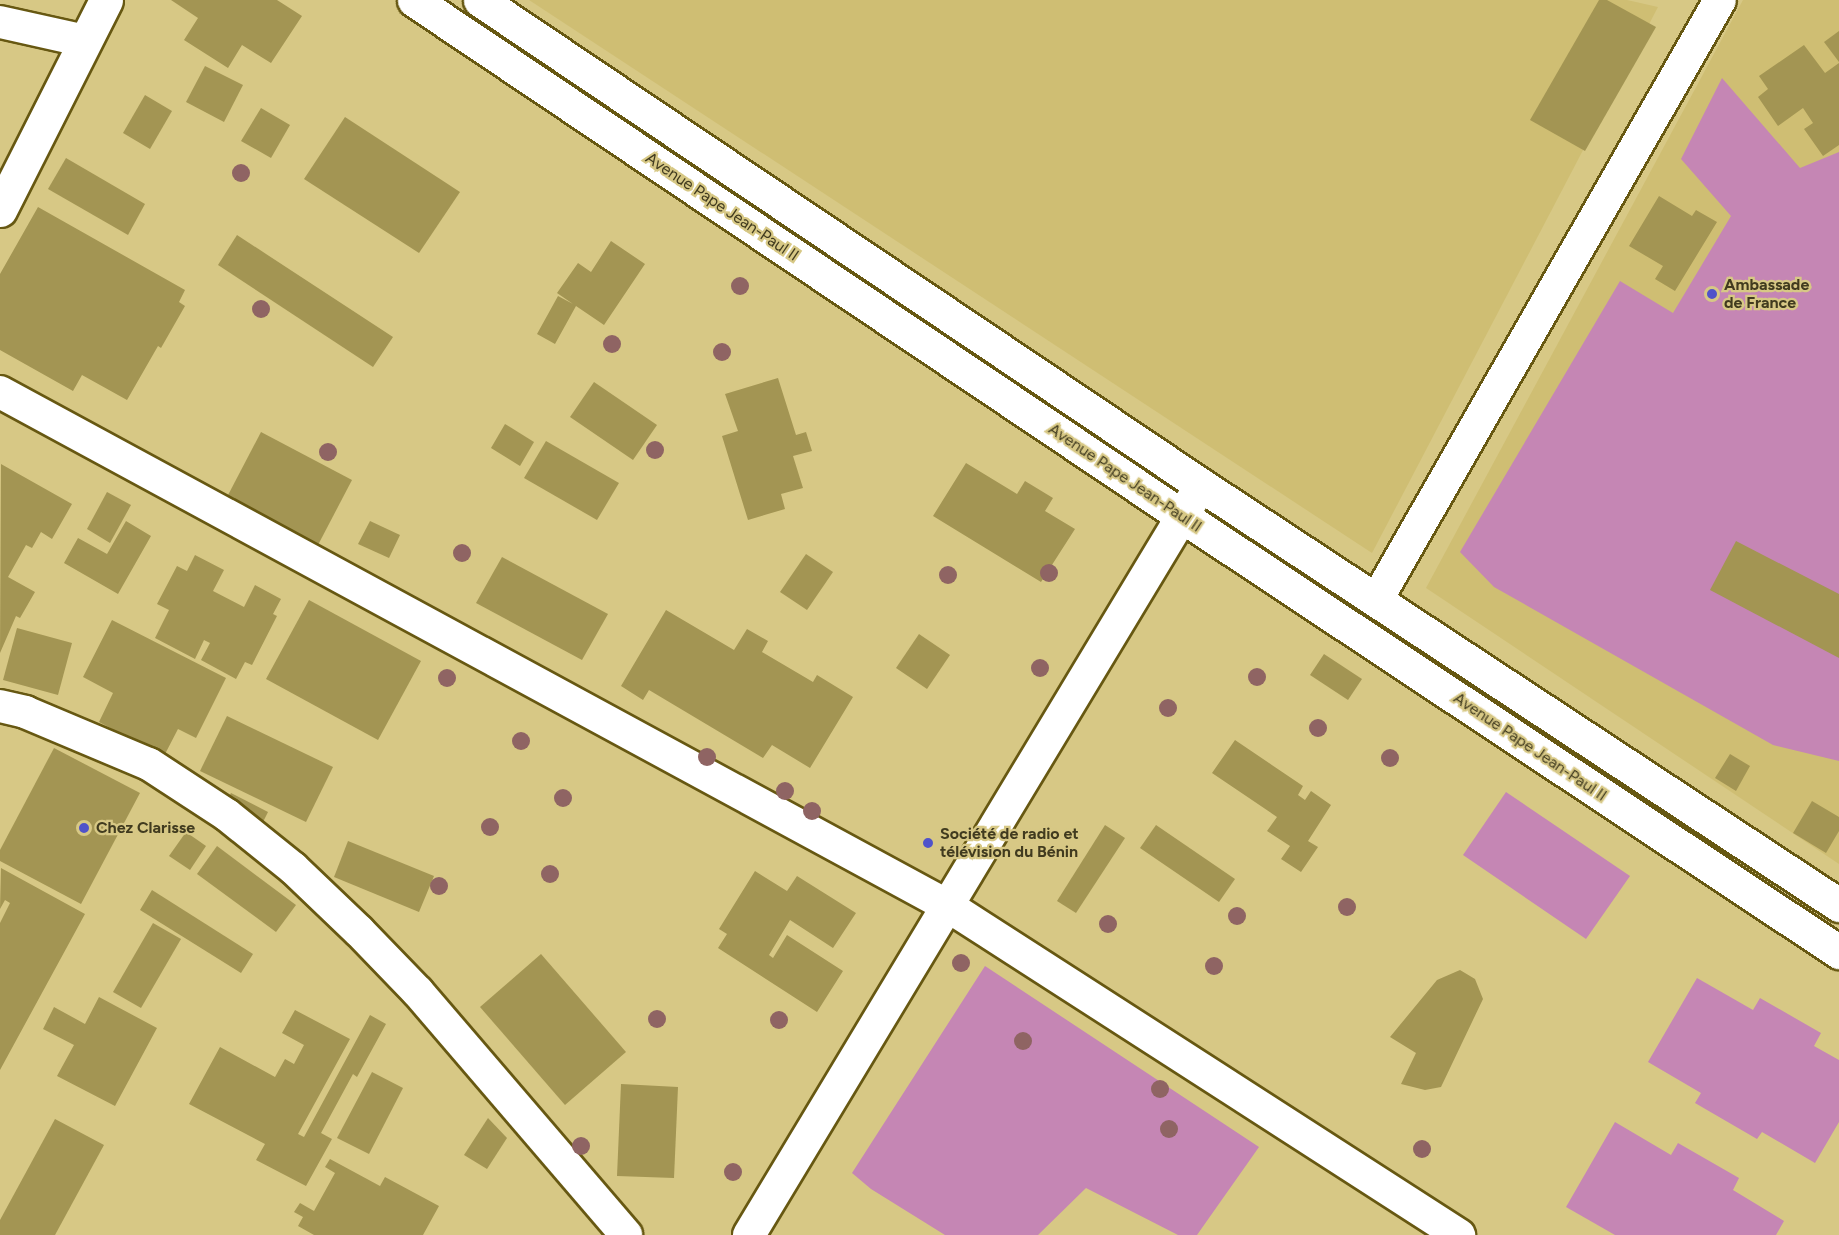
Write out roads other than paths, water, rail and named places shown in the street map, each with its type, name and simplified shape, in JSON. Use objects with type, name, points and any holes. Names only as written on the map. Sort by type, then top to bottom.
[{"type":"main road","points":[[0,210],[106,0]]},
{"type":"main road","name":"Avenue Pape Jean-Paul II","points":[[414,0],[1182,516],[1839,952]]},
{"type":"main road","points":[[480,0],[1201,485],[1839,905]]},
{"type":"street","points":[[1376,601],[1720,0]]},
{"type":"street","points":[[0,22],[86,41]]},
{"type":"street","points":[[0,393],[948,906],[1459,1235]]},
{"type":"street","points":[[749,1235],[1201,485]]},
{"type":"street","points":[[0,706],[25,712],[149,764],[227,815],[293,868],[359,931],[418,993],[626,1235]]},
{"type":"place","name":"Ambassade de France","points":[[1712,294]]},
{"type":"place","name":"Chez Clarisse","points":[[84,828]]},
{"type":"place","name":"Société de radio et télévision du Bénin","points":[[928,843]]}]
